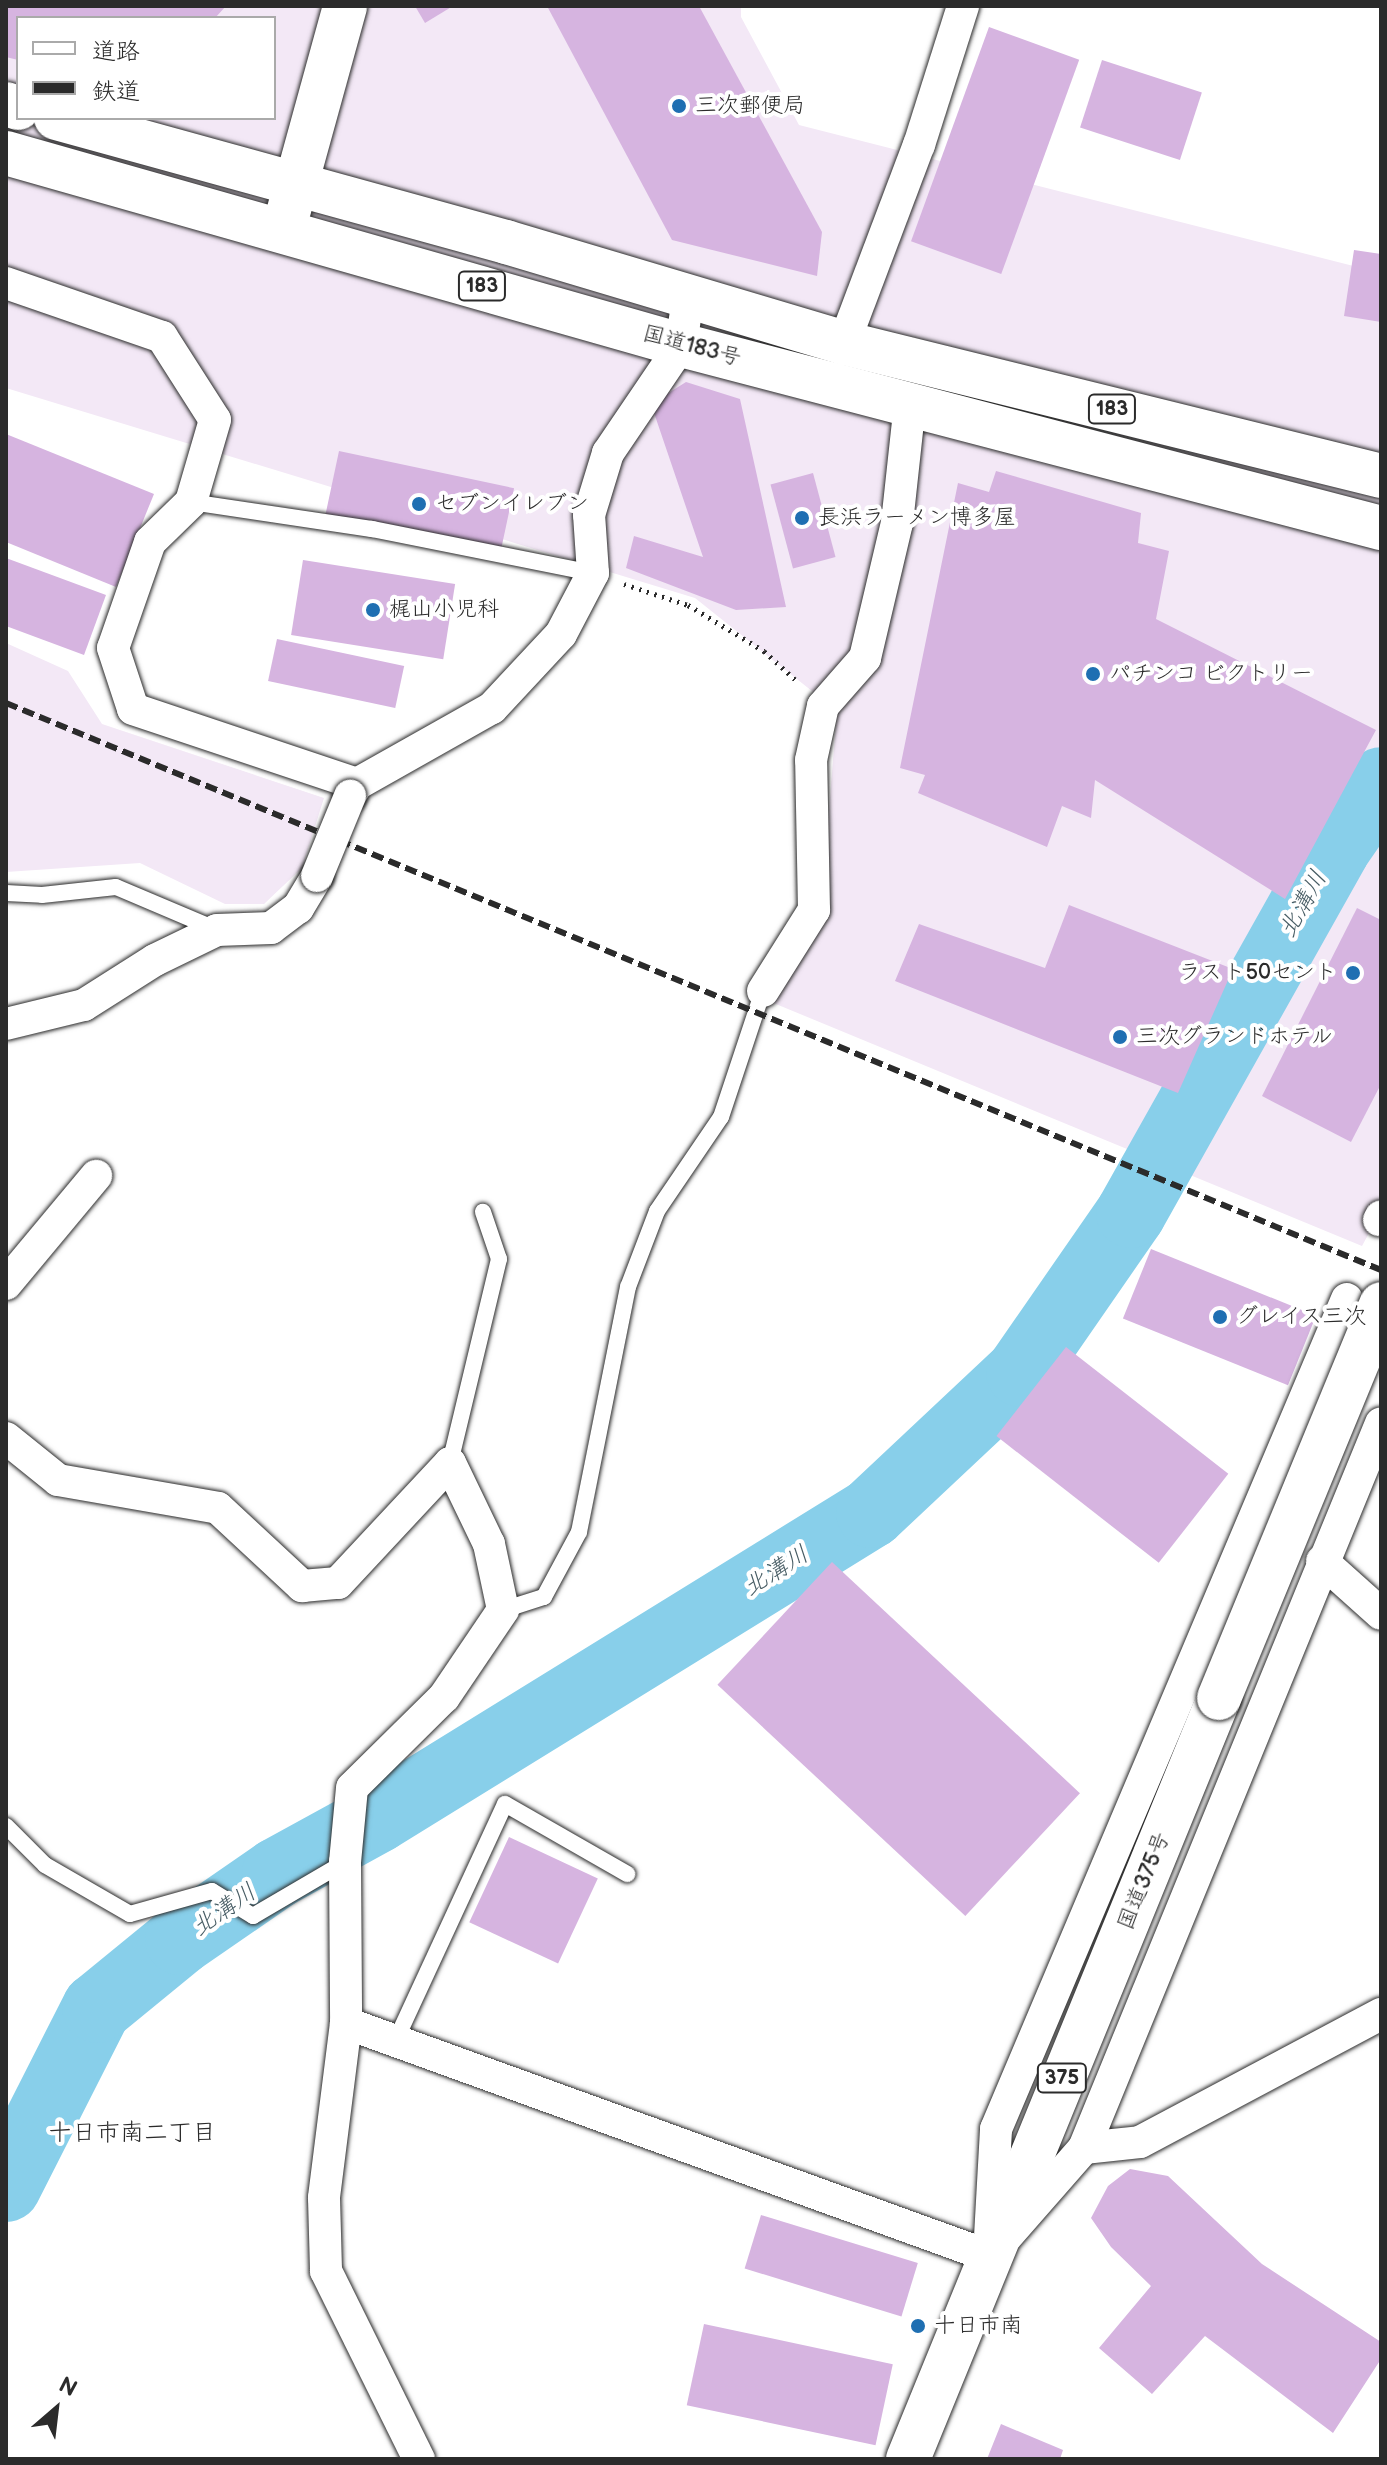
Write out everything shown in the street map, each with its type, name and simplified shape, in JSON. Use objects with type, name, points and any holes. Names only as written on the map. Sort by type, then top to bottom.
[{"type":"main road","points":[[284,228],[293,184],[345,6]]},
{"type":"main road","name":"国道183号","points":[[63,120],[844,343],[1381,476]]},
{"type":"main road","name":"国道183号","points":[[6,153],[284,228],[681,345],[1381,528]]},
{"type":"main road","points":[[1306,508],[1381,554]]},
{"type":"main road","name":"国道375号","points":[[908,2459],[1219,1698],[1364,1302]]},
{"type":"street","points":[[844,343],[919,145],[963,6]]},
{"type":"street","points":[[6,283],[162,337],[215,420],[191,502],[150,542],[113,648],[133,709],[353,790]]},
{"type":"street","points":[[6,1024],[84,1005],[155,960],[217,930],[271,928],[298,908],[317,876],[353,790],[492,708],[561,634],[593,573],[589,515],[608,453],[681,345],[688,298]]},
{"type":"street","points":[[763,991],[814,910],[811,760],[823,706],[865,658],[897,523],[910,403]]},
{"type":"street","points":[[6,1284],[96,1176]]},
{"type":"street","points":[[989,2256],[996,2129],[1298,1416],[1364,1302]]},
{"type":"street","points":[[989,2256],[1084,2148],[1322,1561],[1363,1436]]},
{"type":"street","points":[[6,1438],[58,1480],[218,1508],[302,1586],[338,1583],[450,1463],[489,1544],[503,1610],[444,1697],[352,1788],[345,1862],[346,2023],[324,2198],[326,2271],[419,2459]]},
{"type":"street","points":[[1322,1561],[1381,1614]]},
{"type":"street","points":[[1084,2148],[1140,2142],[1381,2014]]},
{"type":"street","points":[[346,2023],[989,2256]]},
{"type":"lane","points":[[191,502],[372,529],[593,573]]},
{"type":"lane","points":[[6,893],[42,895],[116,887],[217,930]]},
{"type":"lane","points":[[503,1610],[544,1597],[579,1532],[628,1287],[657,1211],[721,1117],[763,991]]},
{"type":"lane","points":[[450,1463],[499,1259],[483,1212]]},
{"type":"lane","points":[[1298,1416],[1363,1436]]},
{"type":"lane","points":[[395,2042],[505,1804],[627,1874]]},
{"type":"lane","points":[[6,1826],[45,1865],[130,1914],[212,1891],[253,1916],[345,1862]]},
{"type":"path","points":[[593,573],[688,605],[764,651],[823,706]]},
{"type":"shaded area","points":[[6,6],[741,6],[741,17],[799,125],[1381,273],[1381,1211],[1362,1246],[771,1002],[820,922],[837,711],[695,598],[6,388]]},
{"type":"shaded area","points":[[6,643],[68,671],[102,724],[324,798],[302,868],[264,904],[225,904],[140,863],[6,872]]},
{"type":"building","points":[[6,6],[226,6],[217,16],[16,16],[16,60],[6,57]]},
{"type":"building","points":[[415,6],[453,6],[425,23]]},
{"type":"building","points":[[547,6],[699,6],[822,232],[817,276],[672,240]]},
{"type":"building","points":[[989,27],[1079,60],[1001,274],[911,241]]},
{"type":"building","points":[[1102,60],[1202,92],[1180,160],[1080,128]]},
{"type":"building","points":[[1354,250],[1381,254],[1381,322],[1344,316]]},
{"type":"building","points":[[686,382],[740,399],[786,607],[736,610],[626,568],[634,536],[703,557],[651,404]]},
{"type":"building","points":[[6,434],[154,494],[116,587],[6,542]]},
{"type":"building","name":"セブンイレブン","points":[[339,451],[514,488],[500,555],[325,518]]},
{"type":"building","name":"パチンコ ビクトリー","points":[[996,471],[1141,513],[1138,543],[1169,551],[1156,619],[1376,730],[1285,899],[1095,780],[1091,818],[1062,806],[1047,847],[918,793],[925,775],[900,768],[958,483],[989,492]]},
{"type":"building","name":"長浜ラーメン博多屋","points":[[813,473],[836,557],[793,568],[770,484]]},
{"type":"building","points":[[6,558],[106,595],[84,655],[6,626]]},
{"type":"building","name":"梶山小児科","points":[[303,560],[455,584],[443,659],[291,635]]},
{"type":"building","points":[[277,639],[404,666],[395,708],[268,681]]},
{"type":"building","name":"三次グランドホテル","points":[[1069,905],[1233,969],[1178,1093],[895,981],[919,924],[1045,968]]},
{"type":"building","name":"ラスト50セント","points":[[1357,908],[1381,920],[1381,1084],[1351,1142],[1262,1096]]},
{"type":"building","name":"グレイス三次","points":[[1151,1249],[1316,1316],[1288,1385],[1123,1319]]},
{"type":"building","points":[[1066,1347],[1228,1474],[1159,1563],[996,1436]]},
{"type":"building","points":[[832,1562],[1080,1793],[965,1916],[717,1685]]},
{"type":"building","points":[[509,1837],[598,1878],[558,1964],[469,1922]]},
{"type":"building","points":[[1130,2169],[1168,2176],[1262,2264],[1381,2342],[1381,2359],[1333,2433],[1205,2336],[1152,2394],[1099,2348],[1151,2286],[1111,2247],[1091,2218],[1108,2186]]},
{"type":"building","points":[[761,2215],[918,2263],[901,2317],[745,2269]]},
{"type":"building","points":[[704,2324],[893,2364],[876,2445],[687,2405]]},
{"type":"building","points":[[1001,2424],[1063,2450],[1060,2459],[987,2459]]},
{"type":"waterway","name":"北溝川","points":[[6,2187],[97,2008],[180,1940],[277,1873],[377,1818],[871,1513],[1021,1372],[1131,1213],[1335,849],[1381,782]]},
{"type":"railway","points":[[6,703],[1381,1270]]},
{"type":"place","name":"三次郵便局","points":[[679,106]]},
{"type":"place","name":"セブンイレブン","points":[[419,504]]},
{"type":"place","name":"長浜ラーメン博多屋","points":[[802,518]]},
{"type":"place","name":"梶山小児科","points":[[373,610]]},
{"type":"place","name":"パチンコ ビクトリー","points":[[1093,674]]},
{"type":"place","name":"ラスト50セント","points":[[1353,973]]},
{"type":"place","name":"三次グランドホテル","points":[[1120,1037]]},
{"type":"place","name":"グレイス三次","points":[[1220,1317]]},
{"type":"place","name":"十日市南","points":[[918,2326]]},
{"type":"district","name":"十日市南二丁目","points":[[132,2133]]}]
